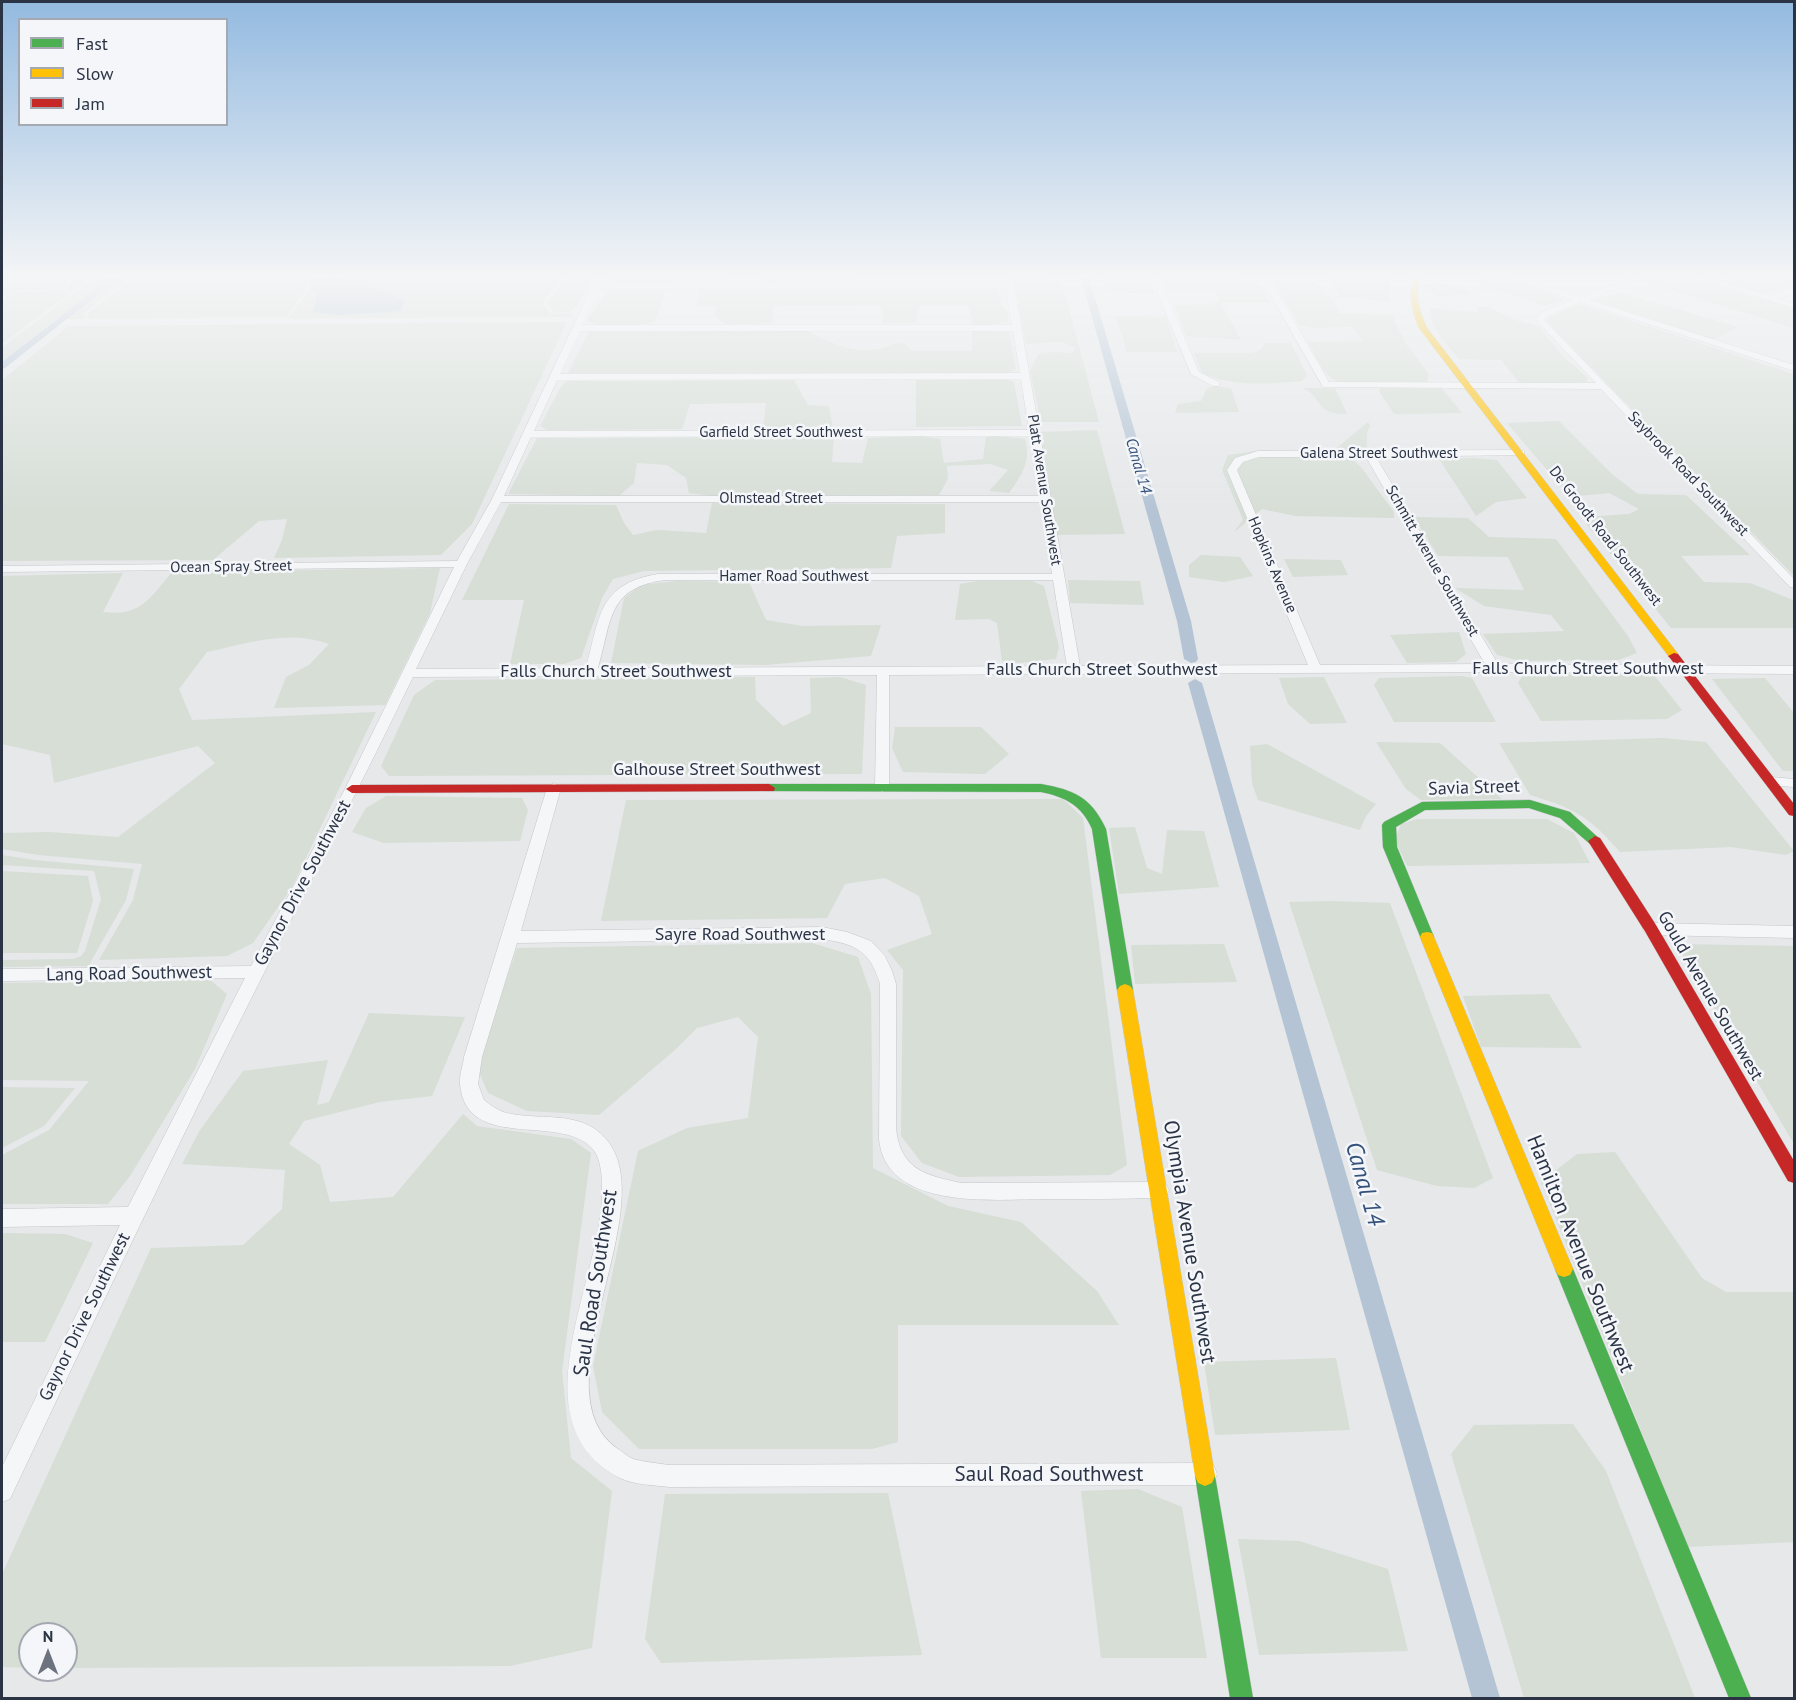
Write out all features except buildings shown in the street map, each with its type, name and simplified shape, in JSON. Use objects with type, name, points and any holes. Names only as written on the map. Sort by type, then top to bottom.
[{"type":"street","name":"Gaynor Drive Southwest","points":[[2,1491],[134,1216],[256,972],[352,789],[566,353]]},
{"type":"street","name":"Platt Avenue Southwest","points":[[1021,353],[1074,671]]},
{"type":"street","points":[[1187,353],[1195,374],[1216,384]]},
{"type":"street","points":[[1308,353],[1326,385],[1603,386]]},
{"type":"street","name":"De Groodt Road Southwest","points":[[1443,353],[1794,812]]},
{"type":"street","name":"Saybrook Road Southwest","points":[[1572,353],[1794,585]]},
{"type":"street","points":[[1749,353],[1794,368]]},
{"type":"street","points":[[556,377],[1025,376]]},
{"type":"street","name":"Garfield Street Southwest","points":[[528,434],[1035,433]]},
{"type":"street","name":"Galena Street Southwest","points":[[1239,460],[1258,454],[1520,453]]},
{"type":"street","name":"Schmitt Avenue Southwest","points":[[1370,454],[1494,668]]},
{"type":"street","name":"Hopkins Avenue","points":[[1239,460],[1232,470],[1316,670]]},
{"type":"street","name":"Olmstead Street","points":[[496,499],[1045,499]]},
{"type":"street","name":"Ocean Spray Street","points":[[2,569],[461,564]]},
{"type":"street","name":"Hamer Road Southwest","points":[[591,672],[611,602],[617,594],[630,585],[647,579],[666,577],[1058,577]]},
{"type":"street","name":"Falls Church Street Southwest","points":[[410,673],[1494,668],[1794,670]]},
{"type":"street","points":[[882,787],[883,671]]},
{"type":"street","points":[[1772,782],[1794,783]]},
{"type":"street","name":"Saul Road Southwest","points":[[554,788],[511,937],[472,1057],[470,1084],[476,1105],[496,1117],[586,1131],[606,1152],[613,1176],[612,1204],[578,1371],[580,1414],[597,1448],[627,1469],[669,1476],[1206,1474]]},
{"type":"street","name":"Galhouse Street Southwest","points":[[352,789],[1041,788],[1063,791],[1081,799]]},
{"type":"street","name":"Olympia Avenue Southwest","points":[[1081,799],[1094,813],[1099,829],[1242,1698]]},
{"type":"street","name":"Savia Street","points":[[1389,825],[1422,806],[1530,804],[1565,815],[1592,836]]},
{"type":"street","name":"Hamilton Avenue Southwest","points":[[1389,825],[1390,847],[1740,1698]]},
{"type":"street","name":"Gould Avenue Southwest","points":[[1592,836],[1651,929],[1794,1176]]},
{"type":"street","points":[[1651,929],[1794,932]]},
{"type":"street","name":"Sayre Road Southwest","points":[[511,937],[822,933],[849,937],[871,948],[884,966],[888,984],[886,1129],[891,1153],[906,1172],[931,1185],[961,1191],[1159,1190]]},
{"type":"street","name":"Lang Road Southwest","points":[[2,975],[256,972]]},
{"type":"street","points":[[2,1218],[134,1216]]},
{"type":"shaded area","points":[[2,353],[13,353],[2,362]]},
{"type":"shaded area","points":[[35,353],[552,353],[472,524],[441,555],[274,558],[282,540],[287,519],[259,521],[213,560],[2,561],[2,380]]},
{"type":"shaded area","points":[[578,353],[1013,353],[1016,370],[1001,374],[568,373]]},
{"type":"shaded area","points":[[1081,353],[1099,422],[1041,422],[1030,371],[1038,354]]},
{"type":"shaded area","points":[[1194,353],[1296,353],[1307,375],[1302,381],[1251,383],[1225,381],[1202,373]]},
{"type":"shaded area","points":[[1314,353],[1414,353],[1429,374],[1427,382],[1379,384],[1341,382],[1330,377]]},
{"type":"shaded area","points":[[1454,353],[1561,353],[1588,378],[1587,382],[1520,384],[1501,360],[1459,359]]},
{"type":"shaded area","points":[[1577,353],[1731,353],[1794,374],[1794,576]]},
{"type":"shaded area","points":[[1006,379],[1014,382],[1022,426],[916,427],[916,380]]},
{"type":"shaded area","points":[[794,380],[808,405],[829,406],[833,429],[763,429],[766,403],[690,404],[682,429],[547,430],[540,426],[566,381]]},
{"type":"shaded area","points":[[1214,386],[1231,388],[1239,412],[1175,413],[1178,404],[1201,401],[1207,388]]},
{"type":"shaded area","points":[[1381,387],[1442,388],[1462,413],[1394,414],[1379,391]]},
{"type":"shaded area","points":[[1302,388],[1335,388],[1347,414],[1328,411],[1314,396]]},
{"type":"shaded area","points":[[1559,421],[1612,474],[1638,494],[1686,495],[1750,555],[1681,556],[1704,582],[1750,583],[1793,600],[1794,628],[1671,628],[1587,525],[1586,517],[1629,514],[1639,509],[1609,493],[1570,497],[1507,423]]},
{"type":"shaded area","points":[[1368,422],[1370,426],[1367,433],[1367,448],[1333,451]]},
{"type":"shaded area","points":[[1097,430],[1125,534],[1054,535],[1040,432]]},
{"type":"shaded area","points":[[921,436],[940,439],[944,463],[983,459],[986,437],[1025,439],[1026,461],[1009,493],[989,491],[1008,470],[991,464],[947,466],[948,479],[939,495],[711,496],[689,493],[686,478],[667,465],[637,463],[634,483],[619,496],[508,494],[537,438],[834,437],[832,462],[862,463],[868,438]]},
{"type":"shaded area","points":[[1261,450],[1333,451],[1325,458],[1352,459],[1361,467],[1394,512],[1394,518],[1295,516],[1262,509],[1234,532],[1243,520],[1222,470],[1228,455]]},
{"type":"shaded area","points":[[1439,459],[1497,460],[1527,498],[1496,502],[1476,516]]},
{"type":"shaded area","points":[[712,503],[945,504],[945,533],[897,536],[891,568],[644,571],[613,579],[602,598],[581,658],[564,664],[510,664],[524,600],[462,600],[509,504],[616,505],[624,523],[633,535],[657,530],[706,533]]},
{"type":"shaded area","points":[[1414,517],[1468,518],[1489,537],[1556,539],[1628,636],[1637,653],[1618,660],[1521,661],[1497,655],[1483,634],[1564,631],[1551,615],[1484,606],[1455,588],[1524,590],[1508,557],[1438,556]]},
{"type":"shaded area","points":[[1201,555],[1240,557],[1253,576],[1224,582],[1189,577],[1189,565]]},
{"type":"shaded area","points":[[1284,559],[1341,560],[1348,575],[1293,577]]},
{"type":"shaded area","points":[[440,568],[430,613],[385,705],[274,708],[286,677],[309,665],[329,644],[299,638],[268,639],[207,652],[179,689],[192,720],[376,712],[292,887],[253,943],[227,956],[99,960],[133,900],[142,864],[38,855],[2,849],[2,833],[50,832],[118,837],[215,763],[198,746],[54,783],[50,755],[2,744],[2,576],[123,573],[103,612],[116,613],[127,612],[144,604],[172,572]]},
{"type":"shaded area","points":[[1068,580],[1140,581],[1144,605],[1070,603]]},
{"type":"shaded area","points":[[677,581],[749,582],[766,620],[803,626],[881,625],[871,656],[765,665],[611,663],[624,598],[641,585]]},
{"type":"shaded area","points":[[978,581],[1032,581],[1044,586],[1059,647],[1056,659],[1019,663],[1002,661],[997,623],[989,619],[955,620],[960,584]]},
{"type":"shaded area","points":[[1459,632],[1466,654],[1456,662],[1407,663],[1390,635]]},
{"type":"shaded area","points":[[1524,673],[1653,674],[1682,710],[1667,719],[1541,721],[1518,683]]},
{"type":"shaded area","points":[[1461,676],[1472,678],[1496,722],[1394,722],[1374,685],[1379,678]]},
{"type":"shaded area","points":[[755,677],[756,700],[783,726],[811,713],[810,678],[840,677],[866,685],[862,774],[389,776],[381,766],[414,695],[435,680]]},
{"type":"shaded area","points":[[1324,677],[1347,723],[1310,724],[1288,704],[1279,678]]},
{"type":"shaded area","points":[[1765,678],[1794,713],[1794,771],[1783,771],[1712,679]]},
{"type":"shaded area","points":[[895,727],[981,727],[1009,754],[985,774],[903,772],[892,748]]},
{"type":"shaded area","points":[[1663,738],[1706,742],[1794,851],[1786,855],[1731,847],[1620,852],[1599,829],[1580,815],[1570,809],[1530,795],[1499,743]]},
{"type":"shaded area","points":[[1376,742],[1440,743],[1502,799],[1421,800],[1406,789]]},
{"type":"shaded area","points":[[1267,744],[1376,804],[1366,816],[1360,830],[1258,800],[1252,783],[1250,746]]},
{"type":"shaded area","points":[[386,796],[522,798],[528,810],[520,841],[384,843],[352,832],[366,808]]},
{"type":"shaded area","points":[[1063,799],[1083,818],[1127,1165],[1110,1175],[959,1177],[922,1163],[901,1136],[903,970],[887,950],[932,934],[919,896],[885,878],[845,884],[827,918],[601,921],[626,800]]},
{"type":"shaded area","points":[[1417,819],[1547,819],[1574,833],[1590,863],[1407,866],[1395,840],[1401,824]]},
{"type":"shaded area","points":[[1135,827],[1147,868],[1162,874],[1167,830],[1204,831],[1219,887],[1119,894],[1109,828]]},
{"type":"shaded area","points":[[2,855],[134,869],[126,900],[91,961],[90,964],[94,966],[2,967],[2,960],[73,959],[81,956],[85,951],[101,899],[94,871],[2,865]]},
{"type":"shaded area","points":[[2,871],[88,876],[93,901],[77,953],[2,953]]},
{"type":"shaded area","points":[[1289,902],[1390,903],[1493,1178],[1474,1188],[1437,1186],[1377,1170]]},
{"type":"shaded area","points":[[812,943],[858,957],[871,994],[873,1168],[948,1206],[1021,1222],[1097,1291],[1119,1325],[898,1325],[898,1442],[872,1449],[639,1449],[602,1412],[593,1366],[638,1151],[687,1128],[748,1118],[758,1037],[738,1017],[697,1028],[599,1115],[527,1111],[488,1093],[477,1067],[517,948]]},
{"type":"shaded area","points":[[1224,944],[1237,982],[1135,984],[1131,945]]},
{"type":"shaded area","points":[[1676,944],[1794,946],[1794,1144]]},
{"type":"shaded area","points":[[210,980],[227,994],[195,1069],[130,1176],[108,1204],[2,1204],[2,1155],[49,1130],[89,1081],[2,1080],[2,983]]},
{"type":"shaded area","points":[[1549,994],[1582,1048],[1481,1047],[1463,996]]},
{"type":"shaded area","points":[[369,1013],[465,1017],[432,1096],[380,1102],[304,1121],[289,1144],[320,1165],[330,1202],[393,1197],[463,1114],[477,1126],[571,1139],[591,1153],[562,1371],[571,1458],[612,1491],[592,1648],[510,1666],[78,1668],[78,1622],[18,1622],[18,1668],[2,1667],[2,1574],[151,1248],[243,1245],[282,1209],[285,1170],[182,1164],[200,1130],[243,1071],[328,1060],[317,1105],[329,1102]]},
{"type":"shaded area","points":[[2,1087],[75,1088],[44,1126],[2,1148]]},
{"type":"shaded area","points":[[1615,1152],[1702,1278],[1726,1292],[1794,1292],[1794,1542],[1688,1547],[1541,1182],[1577,1154]]},
{"type":"shaded area","points":[[2,1233],[65,1234],[93,1243],[45,1342],[2,1342]]},
{"type":"shaded area","points":[[1336,1358],[1350,1430],[1215,1435],[1204,1362]]},
{"type":"shaded area","points":[[1573,1424],[1606,1471],[1695,1698],[1524,1698],[1451,1454],[1474,1425]]},
{"type":"shaded area","points":[[1138,1489],[1182,1507],[1207,1658],[1101,1658],[1081,1491]]},
{"type":"shaded area","points":[[888,1493],[922,1655],[661,1663],[645,1639],[665,1494]]},
{"type":"shaded area","points":[[1238,1539],[1299,1541],[1388,1569],[1408,1651],[1259,1655]]},
{"type":"waterway","points":[[2,366],[18,353]]},
{"type":"waterway","name":"Canal 14","points":[[1107,353],[1184,621],[1191,659]]},
{"type":"waterway","name":"Canal 14","points":[[1195,683],[1486,1698]]},
{"type":"traffic: fast","points":[[769,788],[1041,788],[1061,792],[1077,800],[1089,811],[1099,829],[1125,990]]},
{"type":"traffic: fast","points":[[1427,937],[1390,847],[1389,825],[1422,806],[1530,804],[1565,815],[1595,841]]},
{"type":"traffic: fast","points":[[1564,1269],[1740,1698]]},
{"type":"traffic: fast","points":[[1205,1476],[1242,1698]]},
{"type":"traffic: slow","points":[[1442,353],[1674,656]]},
{"type":"traffic: slow","points":[[1427,937],[1564,1269]]},
{"type":"traffic: slow","points":[[1125,990],[1205,1476]]},
{"type":"traffic: jam","points":[[1674,656],[1794,812]]},
{"type":"traffic: jam","points":[[352,789],[769,788]]},
{"type":"traffic: jam","points":[[1595,841],[1651,929],[1794,1176]]}]
